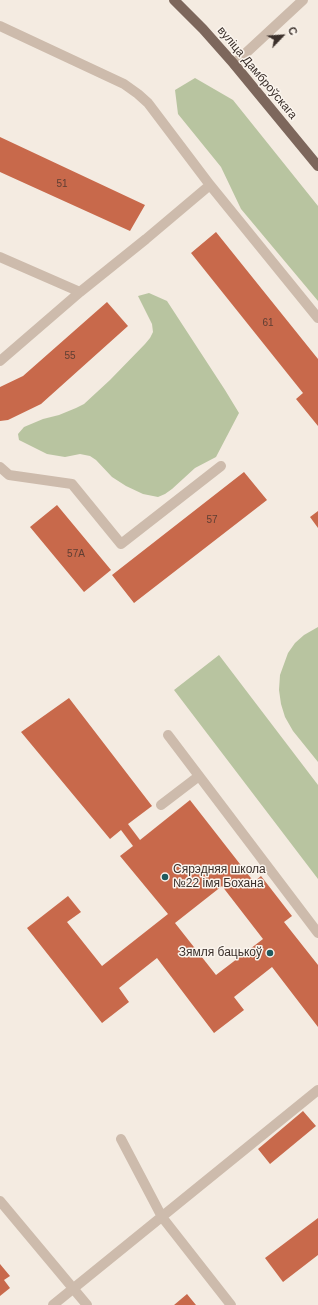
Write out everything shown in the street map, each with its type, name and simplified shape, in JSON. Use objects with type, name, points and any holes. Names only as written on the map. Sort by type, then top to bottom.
[{"type":"main road","name":"вуліца Дамброўскага","points":[[174,0],[203,29],[234,64],[318,166]]},
{"type":"street","points":[[234,64],[303,0]]},
{"type":"street","points":[[0,26],[124,84],[148,103],[210,185],[318,318]]},
{"type":"street","points":[[0,361],[80,292],[210,185]]},
{"type":"street","points":[[0,257],[80,292]]},
{"type":"street","points":[[0,467],[9,475],[72,484],[122,544],[222,466]]},
{"type":"street","points":[[168,735],[318,933]]},
{"type":"street","points":[[161,805],[199,776]]},
{"type":"street","points":[[53,1305],[318,1090]]},
{"type":"street","points":[[121,1139],[162,1217],[231,1305]]},
{"type":"street","points":[[0,1200],[87,1305]]},
{"type":"green space","points":[[195,78],[233,100],[318,206],[318,301],[241,209],[221,167],[178,114],[175,90]]},
{"type":"green space","points":[[149,293],[167,301],[239,413],[216,457],[195,468],[172,489],[158,497],[143,494],[126,486],[112,477],[96,460],[90,456],[80,454],[65,457],[47,454],[19,440],[18,434],[24,427],[43,419],[59,415],[84,404],[145,344],[153,332],[152,324],[138,296]]},
{"type":"green space","points":[[318,627],[318,762],[293,731],[285,717],[279,690],[280,675],[288,653],[295,643],[304,635]]},
{"type":"green space","points":[[219,655],[318,785],[318,879],[174,690]]},
{"type":"building","points":[[0,137],[145,205],[130,231],[0,172]]},
{"type":"building","points":[[216,232],[318,359],[318,426],[296,399],[303,393],[191,253]]},
{"type":"building","points":[[107,302],[128,326],[41,404],[8,420],[0,421],[0,387],[23,376]]},
{"type":"building","points":[[244,472],[267,500],[134,603],[112,575]]},
{"type":"building","points":[[57,505],[111,570],[84,592],[30,527]]},
{"type":"building","points":[[318,511],[318,528],[310,517]]},
{"type":"building","points":[[69,698],[152,806],[128,824],[140,840],[190,800],[254,882],[261,876],[292,916],[284,922],[318,965],[318,1027],[272,967],[234,997],[244,1010],[214,1033],[157,958],[119,988],[129,1002],[102,1023],[27,928],[68,896],[81,912],[67,922],[102,966],[168,914],[120,856],[133,846],[121,830],[110,839],[21,732]],"holes":[[[222,886],[263,939],[216,975],[175,923]]]},
{"type":"building","points":[[303,1111],[316,1126],[270,1164],[258,1149]]},
{"type":"building","points":[[318,1218],[318,1255],[283,1282],[265,1258]]},
{"type":"building","points":[[0,1264],[10,1276],[4,1280],[10,1288],[0,1296]]},
{"type":"building","points":[[187,1294],[196,1305],[174,1305]]},
{"type":"place","name":"Сярэдняя школа №22 імя Бохана","points":[[165,877]]},
{"type":"place","name":"Зямля бацькоў","points":[[270,953]]}]
